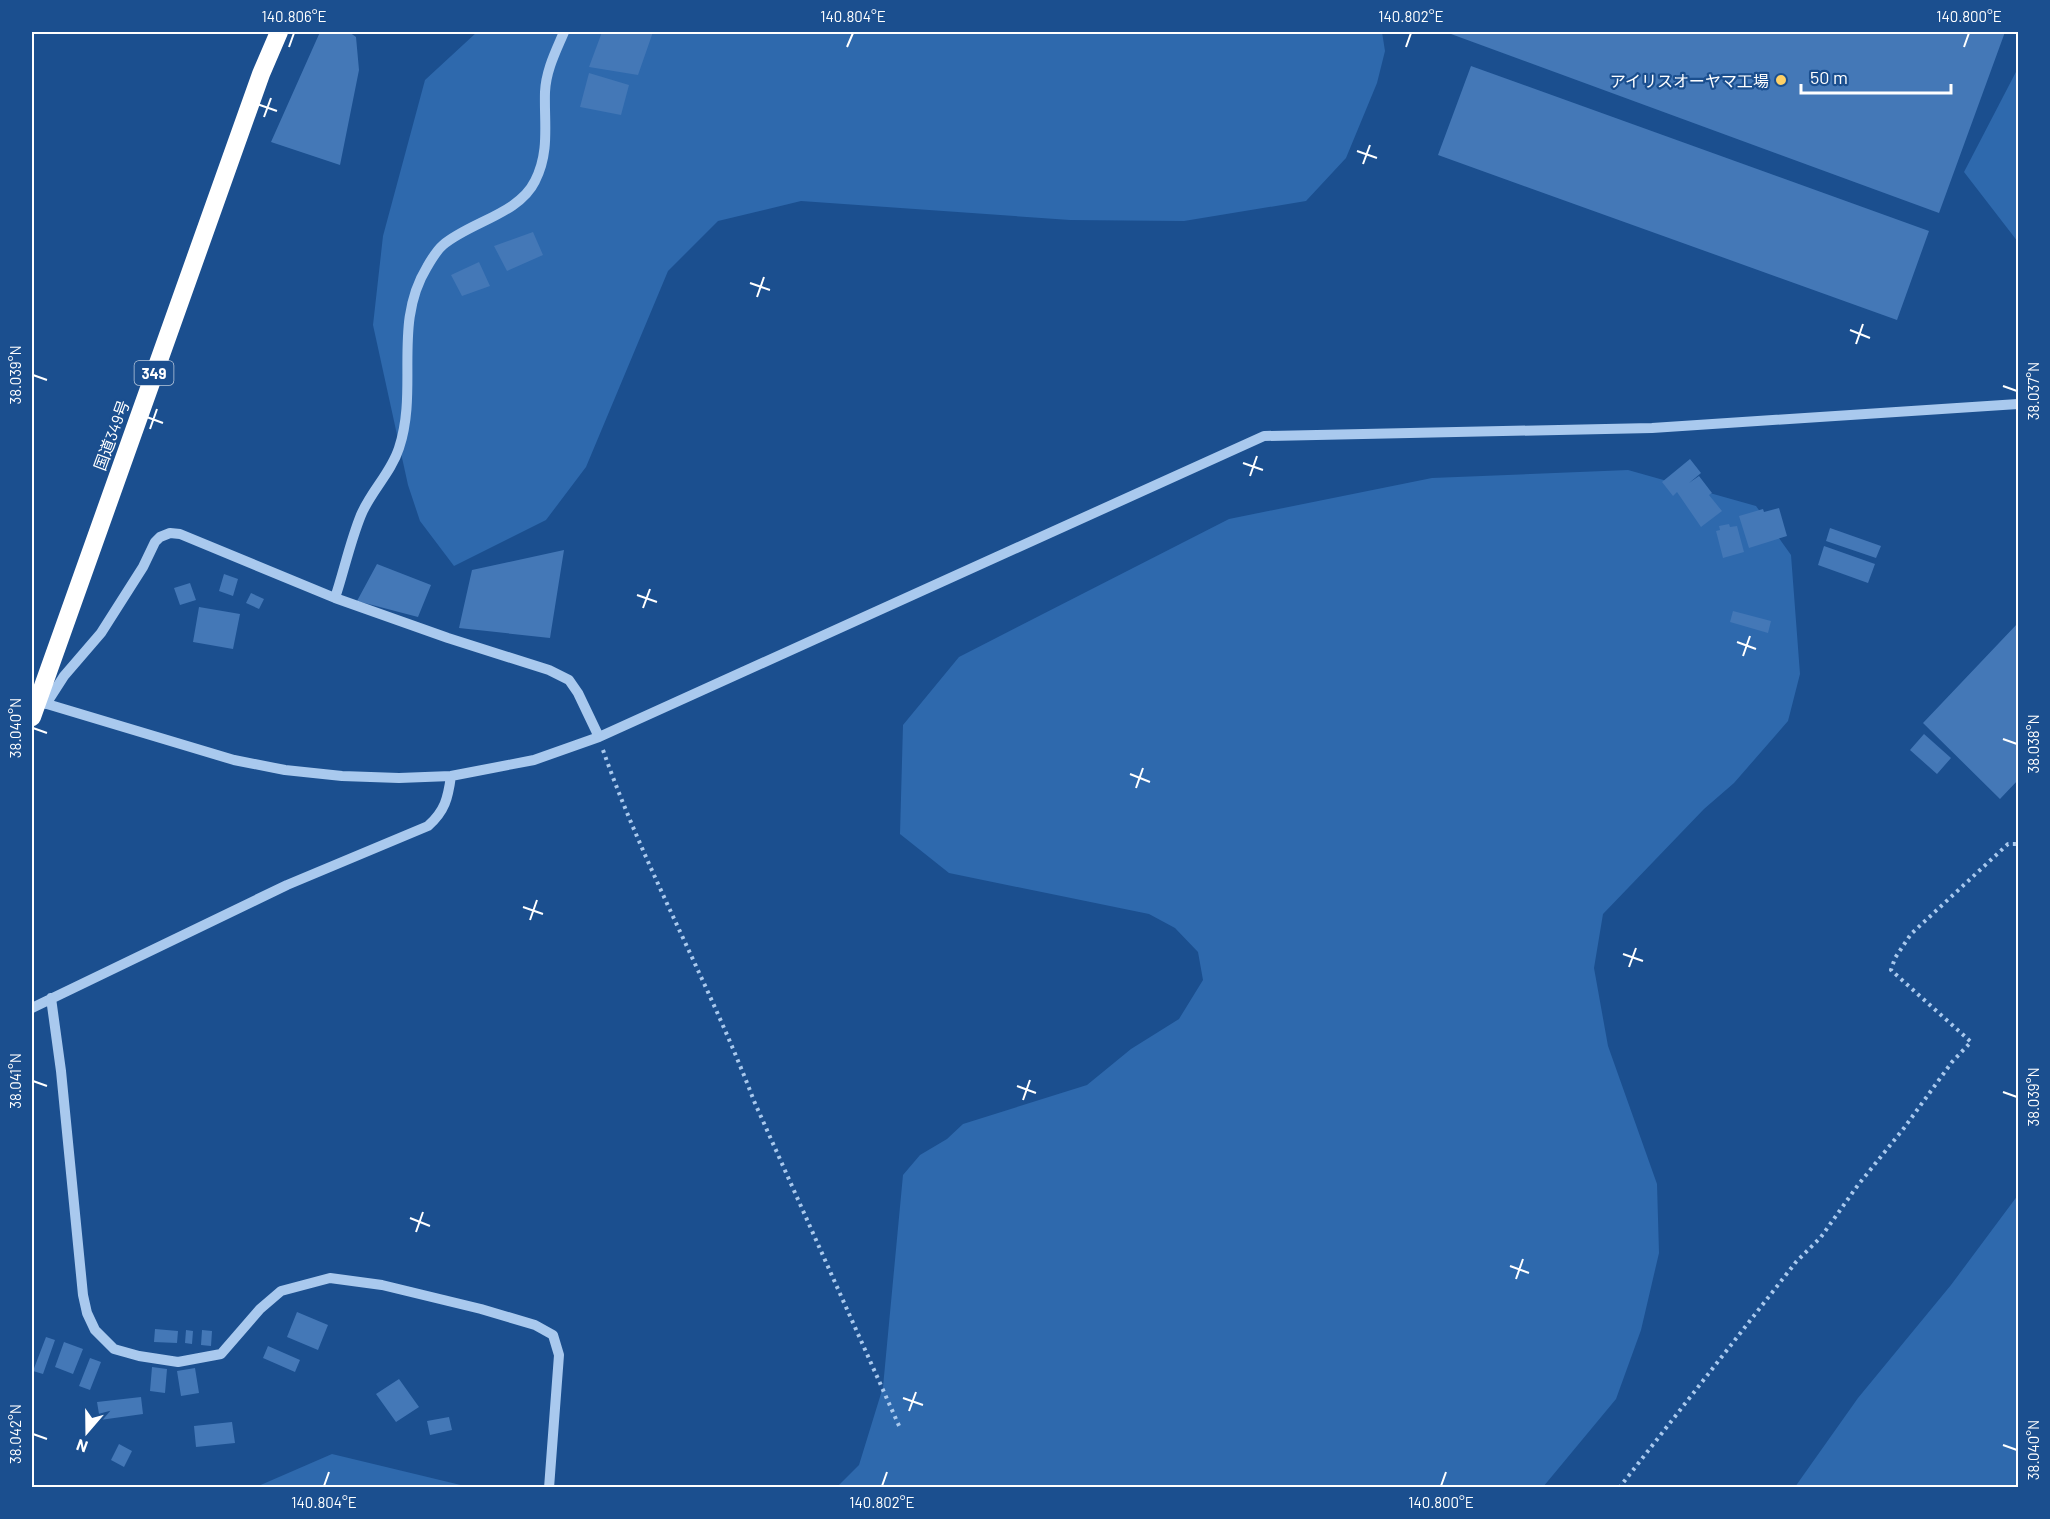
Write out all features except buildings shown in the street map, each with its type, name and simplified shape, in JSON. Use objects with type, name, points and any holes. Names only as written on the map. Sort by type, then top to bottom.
[{"type":"highway","name":"国道349号","points":[[38,707],[261,74],[279,32]]},
{"type":"street","points":[[335,598],[361,515],[372,493],[390,470],[399,449],[407,403],[408,315],[416,285],[428,264],[443,245],[522,199],[534,183],[542,166],[545,147],[545,91],[549,65],[564,32]]},
{"type":"street","points":[[599,737],[578,693],[569,680],[549,670],[448,638],[335,598],[180,534],[170,533],[160,537],[101,633],[38,707],[234,760],[285,770],[342,776],[399,778],[451,776],[534,760],[599,737],[1264,436],[1652,428],[2019,404]]},
{"type":"street","points":[[32,1008],[287,885],[428,826],[444,809],[448,799],[451,776]]},
{"type":"street","points":[[51,998],[61,1071],[83,1295],[87,1313],[95,1330],[114,1349],[139,1356],[178,1362],[221,1354],[260,1309],[281,1291],[330,1278],[381,1285],[481,1309],[535,1325],[553,1335],[559,1355],[549,1488]]},
{"type":"path","points":[[599,737],[619,795],[735,1051],[754,1101],[900,1428]]},
{"type":"path","points":[[1619,1488],[1796,1262],[1821,1237],[1952,1062],[1971,1042],[1890,970],[1911,934],[2008,844],[2019,844]]},
{"type":"shaded area","points":[[477,32],[1382,32],[1385,51],[1377,83],[1346,158],[1306,201],[1184,221],[1070,220],[801,201],[718,221],[668,271],[586,467],[546,520],[454,566],[420,521],[408,485],[373,325],[383,236],[425,80]]},
{"type":"shaded area","points":[[2018,68],[2018,242],[1964,172]]},
{"type":"shaded area","points":[[1628,470],[1756,506],[1791,555],[1800,674],[1788,721],[1734,783],[1704,809],[1603,914],[1594,968],[1608,1046],[1657,1184],[1659,1253],[1641,1330],[1616,1399],[1543,1487],[836,1488],[859,1465],[883,1387],[903,1175],[920,1155],[947,1139],[963,1124],[1087,1085],[1131,1049],[1179,1019],[1203,980],[1198,952],[1175,928],[1149,914],[949,873],[900,834],[903,725],[959,657],[1229,519],[1432,478]]},
{"type":"shaded area","points":[[2018,1195],[2018,1487],[1795,1487],[1858,1398],[1951,1285]]},
{"type":"shaded area","points":[[332,1454],[469,1487],[256,1487]]},
{"type":"place","name":"アイリスオーヤマ工場","points":[[1781,80]]}]
